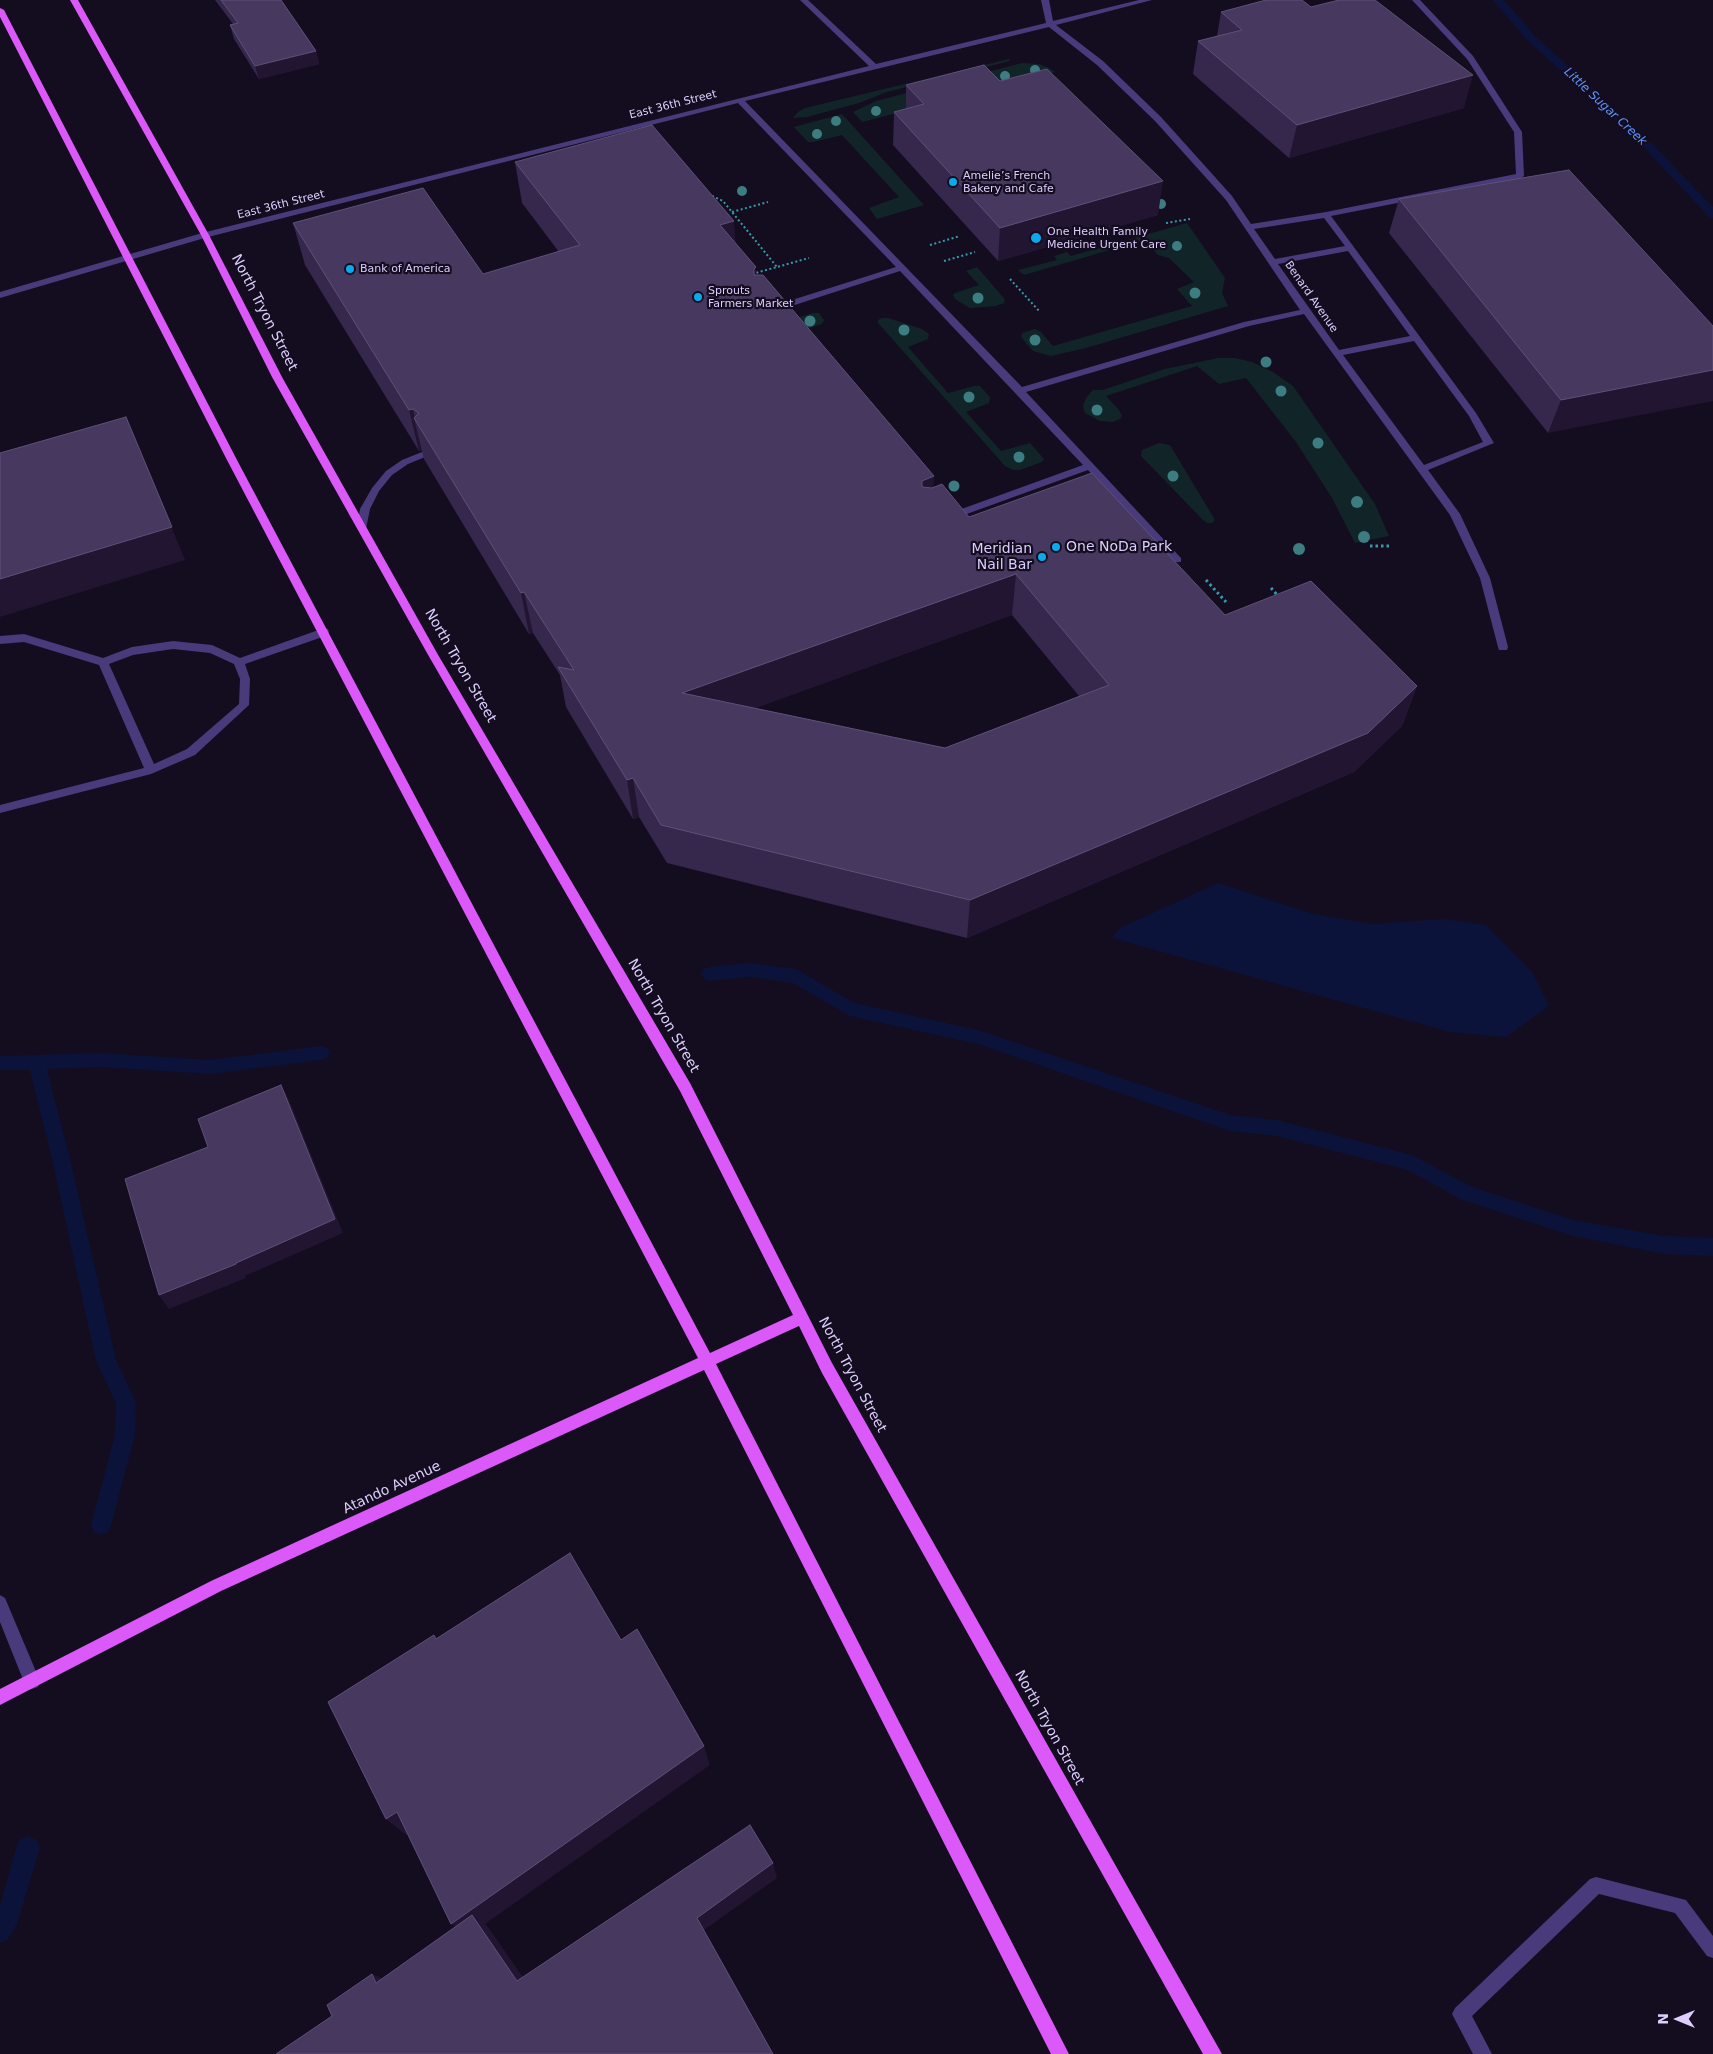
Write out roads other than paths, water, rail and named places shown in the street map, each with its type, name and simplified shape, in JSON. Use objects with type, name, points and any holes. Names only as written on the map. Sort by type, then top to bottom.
[{"type":"main road","name":"North Tryon Street","points":[[74,0],[205,235],[277,378],[432,653],[685,1087],[827,1368],[1213,2054]]},
{"type":"main road","points":[[0,10],[232,460],[707,1361],[1060,2054]]},
{"type":"main road","name":"Atando Avenue","points":[[0,1697],[216,1586],[802,1318]]},
{"type":"street","points":[[804,0],[874,67]]},
{"type":"street","points":[[1045,0],[1050,24]]},
{"type":"street","name":"East 36th Street","points":[[0,295],[205,235],[740,100],[1148,0]]},
{"type":"street","points":[[1249,227],[1326,215],[1520,176],[1518,132],[1470,58],[1416,0]]},
{"type":"street","name":"Benard Avenue","points":[[1050,24],[1100,63],[1158,119],[1229,198],[1306,311],[1454,514],[1485,578],[1504,647]]},
{"type":"street","points":[[740,100],[1020,390],[1177,560]]},
{"type":"street","points":[[1326,215],[1474,415],[1489,443],[1422,469]]},
{"type":"street","points":[[1272,262],[1350,248]]},
{"type":"street","points":[[761,313],[902,268]]},
{"type":"street","points":[[1020,390],[1247,324],[1306,311]]},
{"type":"street","points":[[1337,353],[1416,338]]},
{"type":"street","points":[[362,527],[365,510],[375,490],[389,473],[405,462],[422,455]]},
{"type":"street","points":[[943,519],[1090,466]]},
{"type":"street","points":[[239,662],[324,632]]},
{"type":"street","points":[[0,640],[24,638],[102,662],[132,651],[173,646],[212,649],[239,662],[246,679],[244,705],[191,752],[151,770],[0,809]]},
{"type":"street","points":[[102,662],[151,770]]},
{"type":"street","points":[[0,1603],[32,1681]]},
{"type":"street","points":[[1483,2054],[1461,2014],[1596,1885],[1680,1906],[1713,1950]]},
{"type":"waterway","name":"Little Sugar Creek","points":[[1498,0],[1531,38],[1639,136],[1713,214]]},
{"type":"waterway","points":[[710,974],[750,970],[796,976],[850,1009],[978,1037],[1230,1123],[1277,1128],[1412,1163],[1467,1193],[1573,1228],[1664,1245],[1713,1247]]},
{"type":"waterway","points":[[0,1063],[102,1060],[210,1067],[321,1053]]},
{"type":"waterway","points":[[37,1063],[62,1163],[106,1361],[126,1403],[125,1435],[101,1525]]},
{"type":"waterway","points":[[0,1931],[9,1916],[28,1848]]},
{"type":"place","name":"Amelie’s French Bakery and Cafe","points":[[953,182]]},
{"type":"place","name":"One Health Family Medicine Urgent Care","points":[[1036,238]]},
{"type":"place","name":"Bank of America","points":[[350,269]]},
{"type":"place","name":"Sprouts Farmers Market","points":[[698,297]]},
{"type":"place","name":"One NoDa Park","points":[[1056,547]]},
{"type":"place","name":"Meridian Nail Bar","points":[[1042,557]]}]
